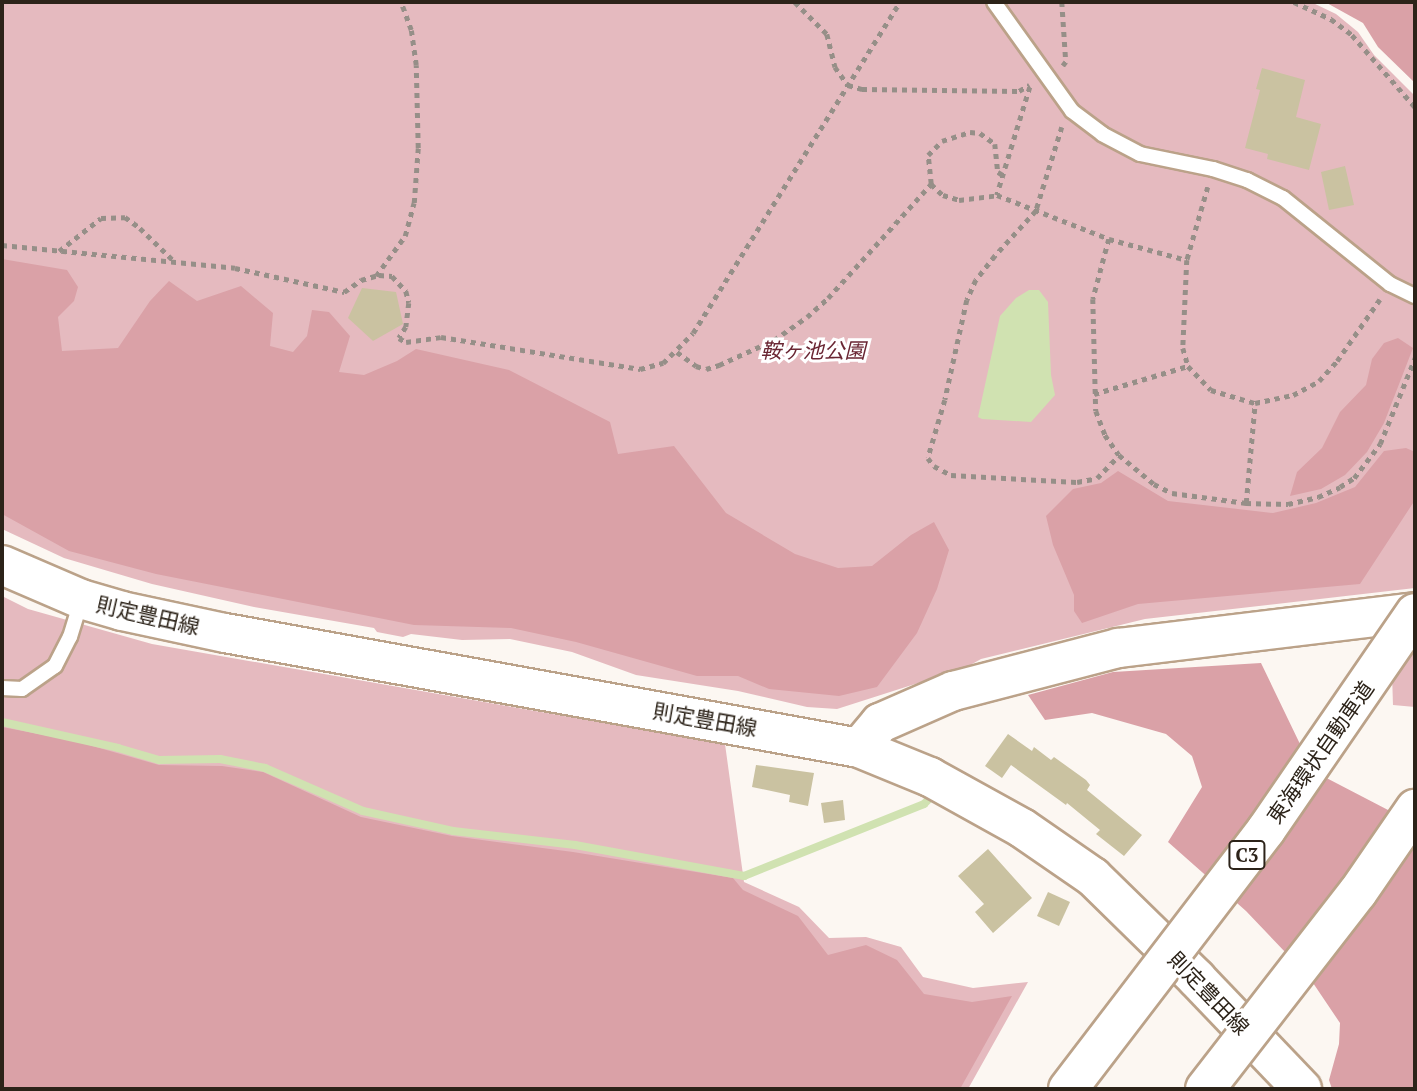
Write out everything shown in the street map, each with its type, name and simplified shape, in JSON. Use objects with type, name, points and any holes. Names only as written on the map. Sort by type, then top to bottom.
[{"type":"main road","name":"則定豊田線","points":[[2,565],[81,599],[122,611],[225,633],[859,748],[930,777],[1023,828],[1093,877],[1197,979],[1302,1089]]},
{"type":"main road","points":[[859,748],[880,723],[953,691],[1118,648],[1415,613]]},
{"type":"main road","name":"東海環状自動車道","points":[[1068,1089],[1266,830],[1415,613]]},
{"type":"main road","points":[[1205,1089],[1358,892],[1415,808]]},
{"type":"lane","points":[[994,2],[1072,111],[1102,134],[1140,154],[1213,169],[1247,180],[1283,198],[1390,284],[1415,296]]},
{"type":"lane","points":[[2,688],[22,689],[55,666],[69,637],[81,599]]},
{"type":"path","points":[[376,276],[405,236],[414,203],[418,148],[416,65],[411,30],[401,2]]},
{"type":"path","points":[[795,2],[827,34],[835,67],[848,85],[862,89],[1019,91],[1032,82],[997,195]]},
{"type":"path","points":[[2,245],[235,268],[344,292],[361,280],[392,276],[406,291],[410,311],[399,338],[406,342],[441,337],[640,369],[663,363],[677,352],[693,333],[900,2]]},
{"type":"path","points":[[1051,82],[1066,62],[1062,2]]},
{"type":"path","points":[[1294,2],[1331,19],[1352,35],[1415,107]]},
{"type":"path","points":[[1072,111],[1065,118],[1036,211],[976,280],[967,300],[945,400],[928,458],[934,466],[951,475],[1077,482],[1097,478],[1119,454]]},
{"type":"path","points":[[1003,175],[998,173],[995,144],[980,133],[970,132],[942,141],[934,147],[927,162],[932,184],[943,195],[959,200],[997,195],[1110,239],[1187,260]]},
{"type":"path","points":[[1213,169],[1187,260],[1183,348],[1188,366],[1211,390],[1255,402],[1293,395],[1319,381],[1337,360],[1390,284]]},
{"type":"path","points":[[677,352],[696,366],[706,369],[774,340],[828,298],[932,184]]},
{"type":"path","points":[[59,251],[101,218],[125,218],[140,228],[175,262]]},
{"type":"path","points":[[1110,239],[1093,299],[1094,394],[1105,435],[1119,454],[1154,484],[1172,493],[1246,503],[1288,503],[1318,497],[1354,478],[1380,443],[1415,358]]},
{"type":"path","points":[[1094,394],[1188,366]]},
{"type":"path","points":[[1246,503],[1255,402]]},
{"type":"green space","name":"鞍ヶ池公園","points":[[2,2],[1311,2],[1336,14],[1358,32],[1374,55],[1415,96],[1415,588],[1145,619],[981,659],[965,668],[837,709],[807,707],[738,691],[636,675],[572,652],[510,639],[462,640],[411,634],[403,637],[377,632],[374,628],[254,607],[152,584],[64,558],[2,529]]},
{"type":"green space","points":[[2,596],[28,609],[152,644],[725,744],[744,882],[799,907],[829,938],[866,937],[901,947],[923,977],[973,988],[1028,982],[968,1089],[2,1089]]},
{"type":"green space","points":[[1415,639],[1415,707],[1393,705],[1391,642]]},
{"type":"shaded area","points":[[1325,2],[1415,2],[1415,83],[1378,47],[1363,23]]},
{"type":"shaded area","points":[[2,259],[67,270],[78,287],[74,301],[58,317],[62,351],[118,348],[150,301],[169,281],[197,301],[241,286],[273,313],[270,346],[293,352],[307,336],[312,310],[329,312],[350,336],[339,372],[364,375],[397,361],[416,349],[509,370],[610,422],[618,454],[674,446],[726,513],[795,554],[838,568],[872,566],[911,535],[934,522],[949,550],[937,589],[917,633],[877,687],[839,696],[769,689],[738,676],[697,676],[576,642],[511,628],[414,625],[156,574],[69,551],[2,514]]},
{"type":"shaded area","points":[[1029,290],[1039,290],[1048,302],[1051,375],[1055,395],[1031,422],[982,419],[978,417],[1000,316],[1016,298]]},
{"type":"shaded area","points":[[1398,338],[1413,348],[1384,423],[1367,452],[1345,475],[1321,489],[1290,496],[1297,472],[1322,448],[1340,412],[1366,385],[1372,359],[1384,343]]},
{"type":"shaded area","points":[[1406,448],[1415,452],[1415,500],[1360,584],[1138,604],[1082,623],[1074,611],[1074,595],[1053,545],[1046,516],[1073,489],[1101,483],[1118,471],[1168,501],[1273,513],[1316,503],[1355,487],[1384,451]]},
{"type":"shaded area","points":[[1261,663],[1313,771],[1415,824],[1415,1089],[1332,1089],[1329,1080],[1339,1044],[1340,1023],[1309,977],[1246,911],[1168,842],[1202,787],[1192,756],[1166,734],[1092,713],[1045,720],[1028,695],[1113,672]]},
{"type":"shaded area","points":[[2,727],[75,741],[159,765],[222,766],[263,772],[361,817],[452,836],[733,878],[743,890],[798,916],[828,955],[866,945],[897,960],[924,994],[972,1002],[1012,996],[960,1089],[2,1089]]},
{"type":"building","points":[[1262,68],[1305,80],[1296,117],[1321,124],[1309,170],[1267,159],[1268,154],[1245,148],[1260,90],[1256,89]]},
{"type":"building","points":[[1345,166],[1354,205],[1329,210],[1321,172]]},
{"type":"building","points":[[362,288],[396,292],[403,324],[373,341],[348,318]]},
{"type":"building","points":[[1008,734],[1032,751],[1034,747],[1051,760],[1054,757],[1086,780],[1090,785],[1087,790],[1142,835],[1124,856],[1096,834],[1100,830],[1067,803],[1066,805],[1011,765],[1002,778],[985,766]]},
{"type":"building","points":[[756,765],[814,773],[808,806],[789,802],[790,795],[752,787]]},
{"type":"building","points":[[843,800],[845,820],[824,823],[821,803]]},
{"type":"building","points":[[988,849],[1032,898],[993,933],[975,912],[984,904],[958,876]]},
{"type":"building","points":[[1048,892],[1070,902],[1059,926],[1037,916]]},
{"type":"waterway","points":[[2,722],[159,760],[220,759],[265,768],[363,811],[453,831],[575,845],[744,876],[924,804],[931,797]]}]
